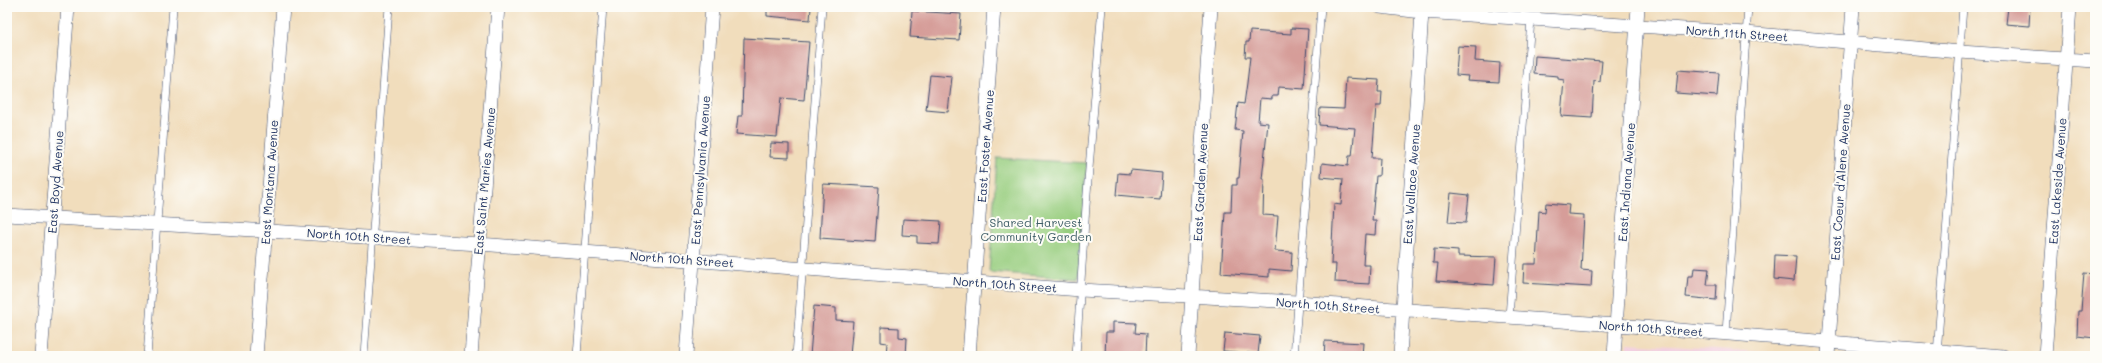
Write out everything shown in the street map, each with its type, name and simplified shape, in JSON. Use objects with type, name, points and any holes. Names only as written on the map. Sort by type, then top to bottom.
[{"type":"street","name":"East Boyd Avenue","points":[[41,356],[68,7]]},
{"type":"street","name":"East Montana Avenue","points":[[256,356],[283,7]]},
{"type":"street","name":"East Saint Maries Avenue","points":[[471,356],[498,7]]},
{"type":"street","name":"East Pennsylvania Avenue","points":[[686,356],[712,7]]},
{"type":"street","name":"East Foster Avenue","points":[[969,356],[976,282],[994,7]]},
{"type":"street","name":"East Garden Avenue","points":[[1188,356],[1211,7]]},
{"type":"street","name":"North 11th Street","points":[[1380,7],[1422,12],[1746,33],[1851,41],[1960,52],[2095,61]]},
{"type":"street","name":"East Indiana Avenue","points":[[1614,356],[1638,7]]},
{"type":"street","name":"East Coeur d'Alene Avenue","points":[[1828,356],[1853,7]]},
{"type":"street","name":"East Lakeside Avenue","points":[[2045,356],[2070,7]]},
{"type":"street","name":"East Wallace Avenue","points":[[1400,356],[1422,12]]},
{"type":"street","name":"North 10th Street","points":[[7,214],[479,244],[693,259],[1081,290],[1297,302],[1509,317],[1829,342],[1937,353],[2002,356]]},
{"type":"lane","points":[[147,356],[173,7]]},
{"type":"lane","points":[[364,356],[389,7]]},
{"type":"lane","points":[[577,356],[604,7]]},
{"type":"lane","points":[[796,356],[822,7]]},
{"type":"lane","points":[[1076,356],[1102,7]]},
{"type":"lane","points":[[1294,356],[1321,7]]},
{"type":"lane","points":[[1726,334],[1748,7]]},
{"type":"lane","points":[[1937,353],[1963,7]]},
{"type":"lane","points":[[1509,317],[1531,19]]},
{"type":"shaded area","points":[[1628,343],[1817,356],[1627,356]]},
{"type":"green space","name":"Shared Harvest Community Garden","points":[[997,158],[1087,163],[1078,279],[989,272]]},
{"type":"building","points":[[767,7],[811,7],[810,20],[767,16]]},
{"type":"building","points":[[2008,7],[2030,7],[2029,26],[2006,24]]},
{"type":"building","points":[[912,11],[961,14],[959,40],[910,37]]},
{"type":"building","points":[[1291,28],[1308,29],[1304,89],[1279,87],[1278,96],[1272,96],[1272,99],[1260,98],[1258,122],[1268,123],[1262,179],[1264,179],[1263,215],[1278,216],[1275,251],[1292,252],[1291,271],[1269,269],[1269,277],[1221,273],[1225,212],[1231,212],[1232,185],[1237,185],[1237,178],[1239,178],[1243,131],[1235,130],[1238,103],[1244,104],[1247,83],[1250,57],[1245,57],[1246,42],[1249,42],[1250,31],[1291,34]]},
{"type":"building","points":[[744,38],[809,42],[804,100],[781,98],[777,137],[736,134],[738,116],[742,116]]},
{"type":"building","points":[[1458,46],[1476,47],[1475,61],[1500,63],[1499,82],[1467,80],[1468,76],[1456,75]]},
{"type":"building","points":[[1535,56],[1602,61],[1600,82],[1594,81],[1592,118],[1561,116],[1564,80],[1558,79],[1558,76],[1534,74]]},
{"type":"building","points":[[1678,70],[1719,73],[1717,96],[1676,93]]},
{"type":"building","points":[[930,75],[952,77],[948,112],[926,110]]},
{"type":"building","points":[[1346,78],[1379,80],[1378,92],[1382,92],[1381,106],[1376,106],[1372,158],[1380,158],[1379,176],[1376,176],[1372,221],[1376,221],[1375,235],[1365,234],[1363,265],[1370,265],[1369,284],[1335,282],[1336,264],[1331,264],[1334,204],[1341,205],[1343,179],[1321,177],[1322,163],[1348,166],[1349,156],[1352,156],[1355,128],[1319,125],[1320,108],[1344,109]]},
{"type":"building","points":[[771,143],[789,144],[789,158],[770,157]]},
{"type":"building","points":[[1131,170],[1162,173],[1160,199],[1116,195],[1118,173],[1130,174]]},
{"type":"building","points":[[823,184],[879,187],[875,242],[820,238]]},
{"type":"building","points":[[1451,193],[1469,195],[1466,223],[1448,222]]},
{"type":"building","points":[[1546,203],[1569,205],[1568,214],[1584,215],[1581,270],[1592,271],[1591,287],[1523,283],[1524,264],[1536,264],[1539,211],[1545,212]]},
{"type":"building","points":[[903,219],[941,221],[939,244],[917,243],[917,236],[902,235]]},
{"type":"building","points":[[1434,249],[1458,251],[1458,256],[1496,257],[1494,285],[1436,281],[1438,263],[1433,263]]},
{"type":"building","points":[[1775,255],[1796,256],[1794,281],[1774,279]]},
{"type":"building","points":[[1694,268],[1709,269],[1707,285],[1717,285],[1716,300],[1686,297],[1688,276],[1693,276]]},
{"type":"building","points":[[2084,273],[2095,274],[2095,338],[2077,336],[2078,311],[2081,311]]},
{"type":"building","points":[[814,306],[836,308],[836,320],[853,321],[850,356],[810,356]]},
{"type":"building","points":[[1113,322],[1136,323],[1135,333],[1146,334],[1145,356],[1105,356],[1106,332],[1113,332]]},
{"type":"building","points":[[881,327],[899,328],[899,337],[907,338],[906,356],[886,356],[887,343],[881,342]]},
{"type":"building","points":[[1225,333],[1260,336],[1258,354],[1223,351]]},
{"type":"building","points":[[1325,341],[1363,343],[1362,356],[1324,356]]}]
